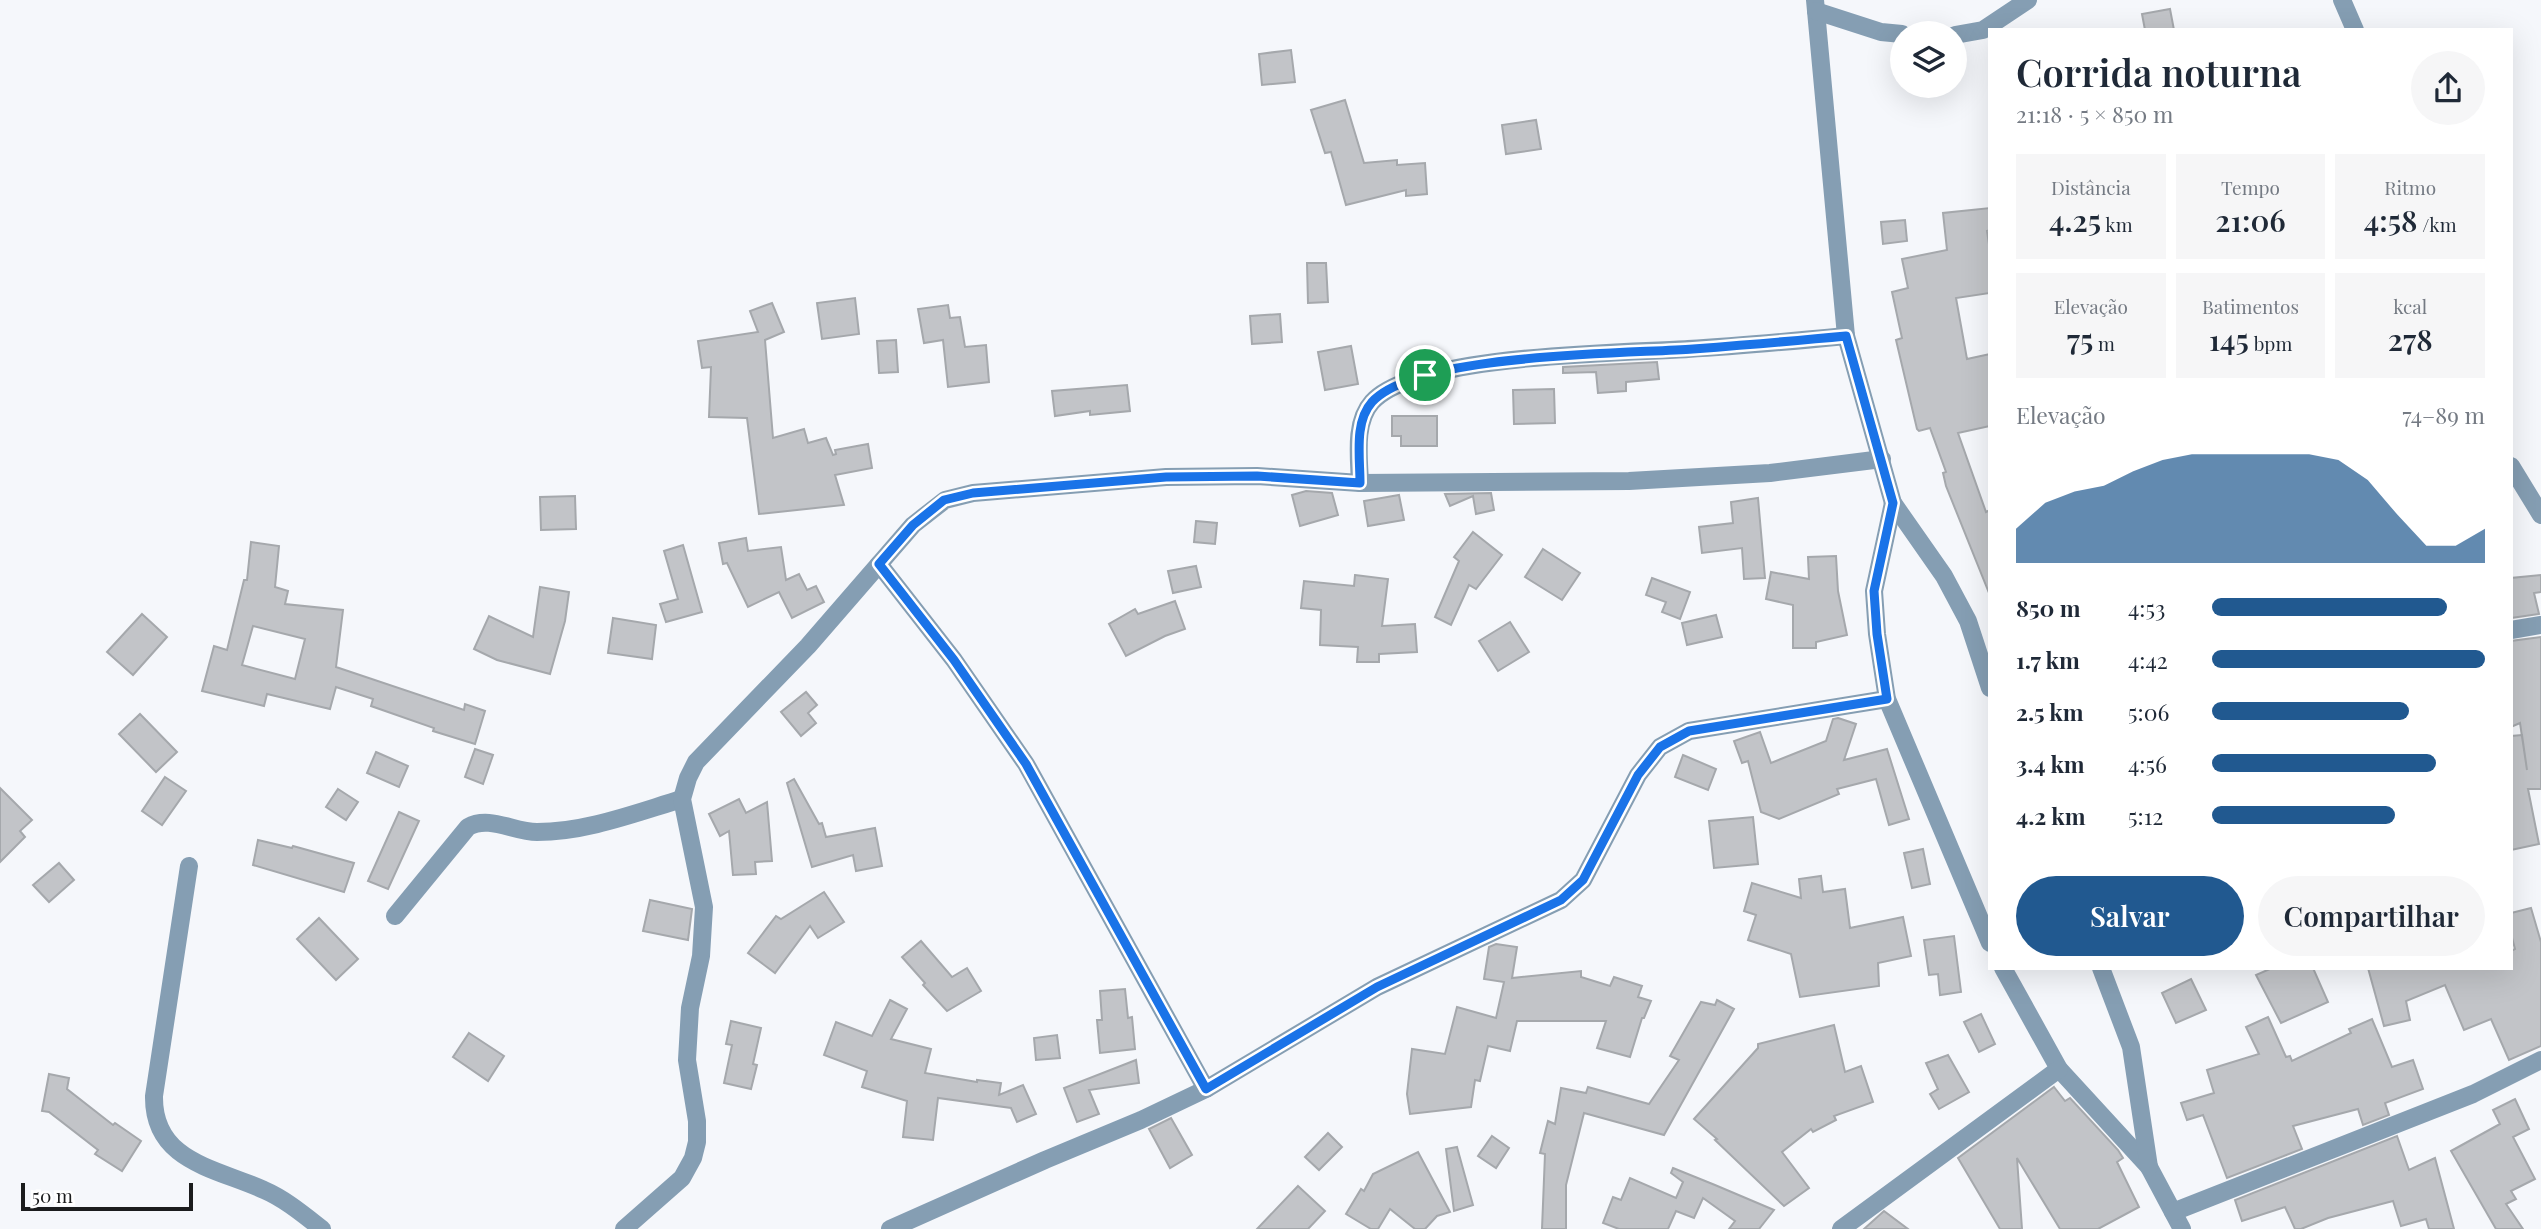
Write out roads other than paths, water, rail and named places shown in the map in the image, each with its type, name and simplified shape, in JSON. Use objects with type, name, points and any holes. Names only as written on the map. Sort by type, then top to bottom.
[{"type":"street","points":[[1967,33],[1983,30],[2028,0]]},
{"type":"street","points":[[2342,0],[2354,28]]},
{"type":"street","points":[[1890,33],[1881,32],[1815,6],[1846,336],[1893,503],[1944,576],[1968,621],[1988,682]]},
{"type":"street","points":[[1360,483],[1359,445],[1363,414],[1374,399],[1425,375],[1498,360],[1692,349],[1846,336]]},
{"type":"street","points":[[624,1229],[682,1178],[693,1158],[697,1142],[697,1121],[687,1060],[690,1008],[701,956],[704,907],[682,799],[688,778],[696,762],[808,646],[913,525],[944,500],[973,493],[1166,477],[1257,476],[1360,483],[1629,481],[1770,473],[1882,459]]},
{"type":"street","points":[[2513,469],[2541,514]]},
{"type":"street","points":[[1893,503],[1874,591],[1877,634],[1887,699],[1988,938]]},
{"type":"street","points":[[879,564],[954,660],[1026,764],[1206,1089]]},
{"type":"street","points":[[2513,629],[2541,625]]},
{"type":"street","points":[[890,1229],[1206,1089],[1377,987],[1561,900],[1583,880],[1638,775],[1660,747],[1689,731],[1887,699]]},
{"type":"street","points":[[395,916],[468,827],[476,822],[537,832],[570,829],[682,799]]},
{"type":"street","points":[[189,866],[154,1114],[161,1131],[178,1152],[196,1164],[265,1190],[304,1214],[322,1229]]},
{"type":"street","points":[[2004,970],[2059,1069],[2149,1167],[2182,1229]]},
{"type":"street","points":[[2102,970],[2131,1047],[2149,1167]]},
{"type":"street","points":[[2173,1212],[2473,1094],[2541,1060]]},
{"type":"street","points":[[1841,1229],[2059,1069]]}]
